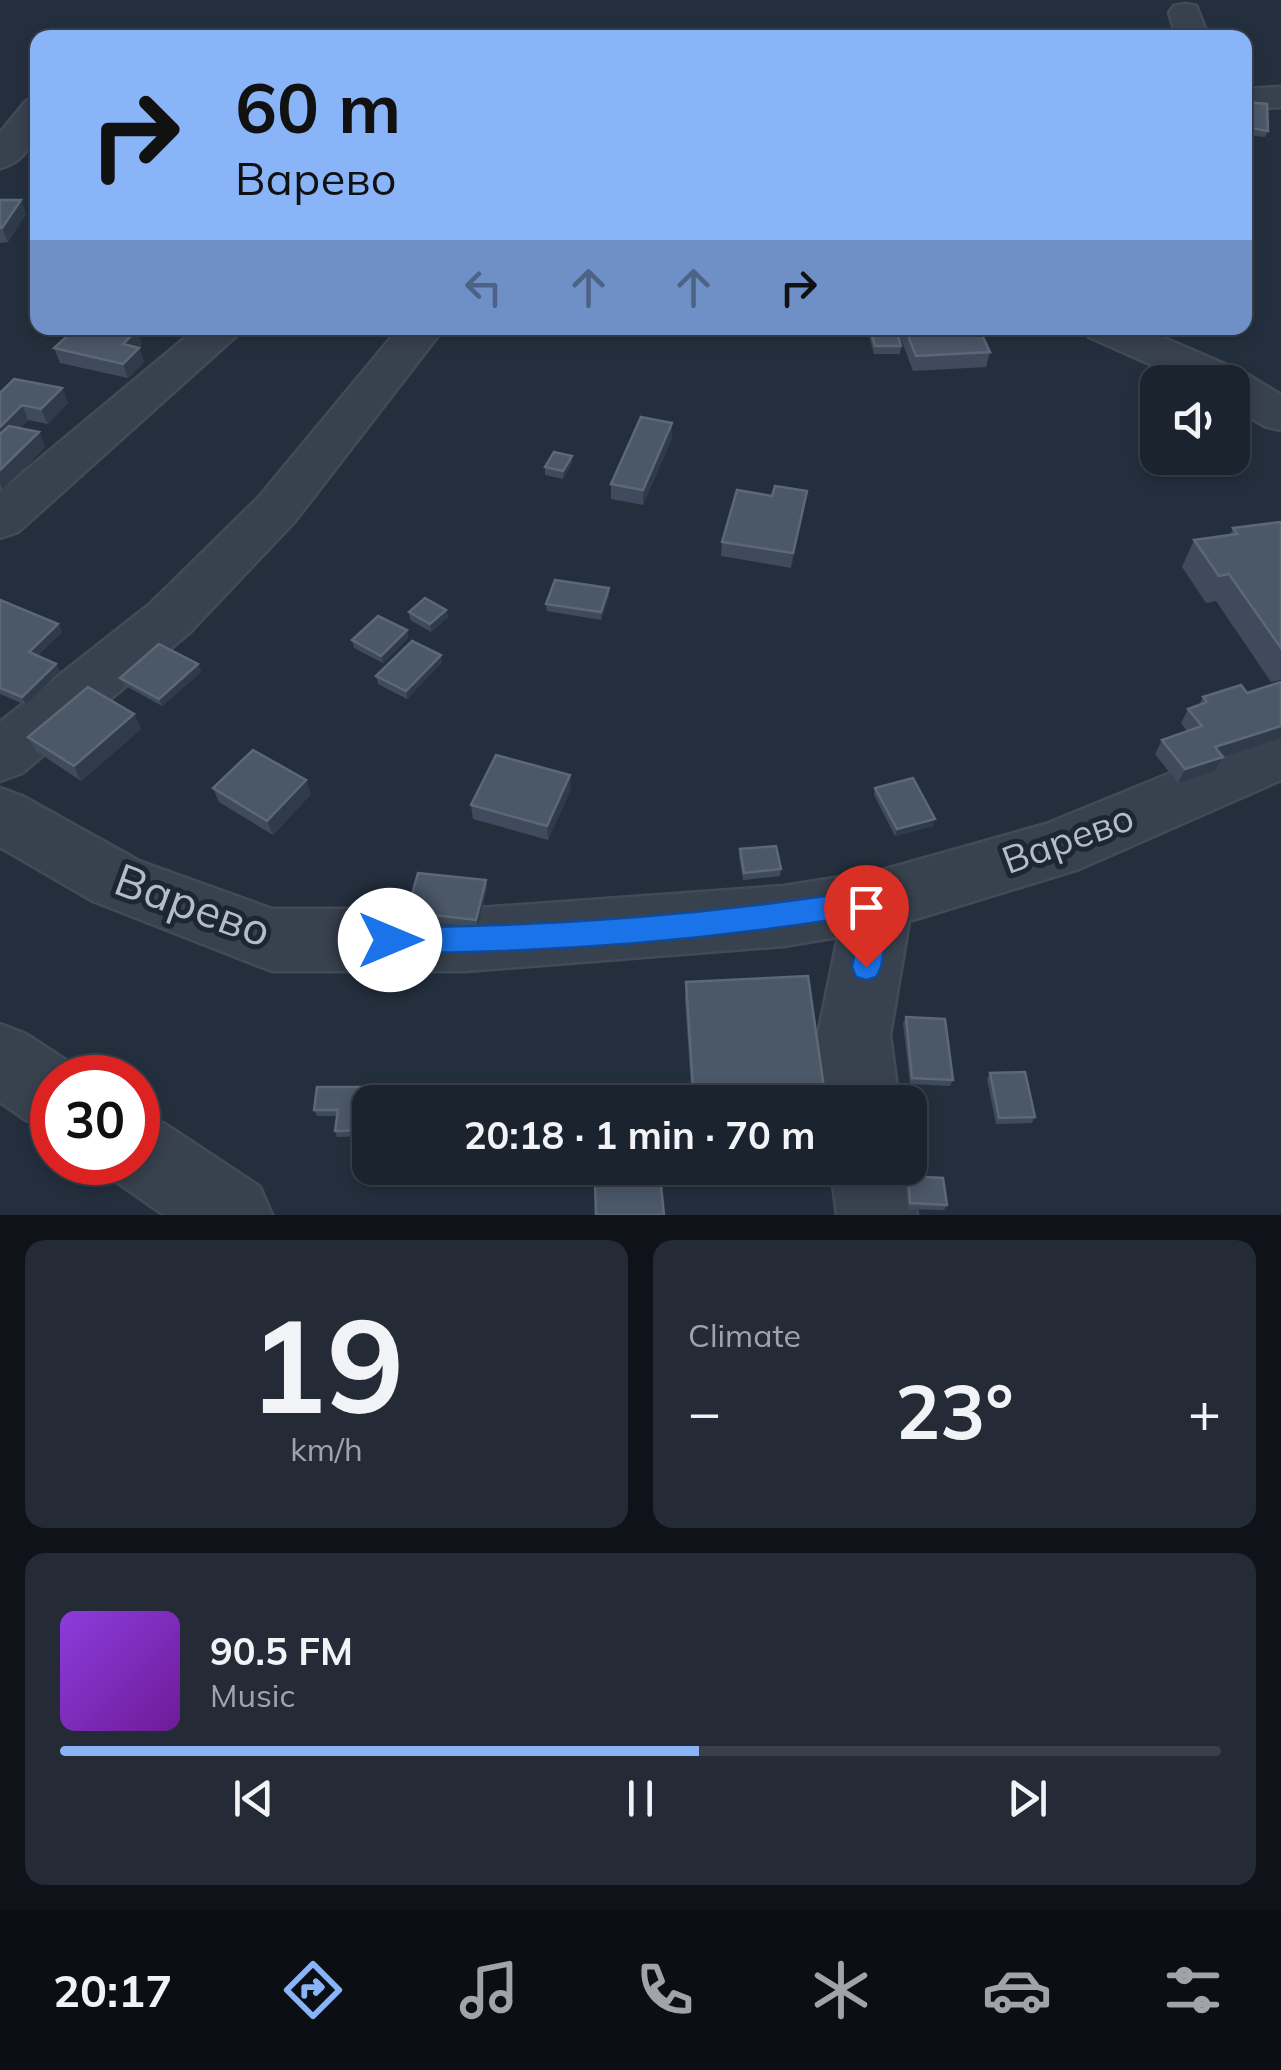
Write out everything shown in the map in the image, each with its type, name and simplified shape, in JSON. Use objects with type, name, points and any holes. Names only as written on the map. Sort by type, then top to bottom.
[{"type":"street","points":[[1252,99],[1281,97]]},
{"type":"street","points":[[0,156],[30,118]]},
{"type":"street","points":[[0,520],[215,335]]},
{"type":"street","points":[[0,756],[170,618],[197,591],[277,509],[416,335]]},
{"type":"street","points":[[1122,335],[1188,365]]},
{"type":"street","points":[[1250,396],[1281,415]]},
{"type":"street","name":"Варево","points":[[0,816],[116,881],[272,940],[465,940],[784,916],[878,900],[1056,849],[1271,771]]},
{"type":"street","points":[[860,1085],[854,1034],[878,900]]},
{"type":"street","points":[[0,1059],[30,1079]]},
{"type":"street","points":[[160,1166],[232,1215]]},
{"type":"street","points":[[872,1185],[876,1215]]},
{"type":"building","points":[[1252,103],[1267,104],[1268,131],[1252,128]]},
{"type":"building","points":[[0,200],[21,200],[2,228],[0,228]]},
{"type":"building","points":[[68,335],[132,335],[123,344],[139,348],[123,364],[54,348]]},
{"type":"building","points":[[872,335],[898,335],[901,346],[875,346]]},
{"type":"building","points":[[908,335],[982,335],[990,352],[916,356]]},
{"type":"building","points":[[14,379],[62,388],[41,409],[22,405],[0,427],[0,393]]},
{"type":"building","points":[[641,417],[672,423],[643,490],[611,484]]},
{"type":"building","points":[[9,426],[39,432],[0,470],[0,434]]},
{"type":"building","points":[[554,452],[572,456],[563,471],[545,467]]},
{"type":"building","points":[[775,486],[807,491],[793,553],[722,542],[737,490],[772,496]]},
{"type":"building","points":[[1281,522],[1281,648],[1229,574],[1219,576],[1194,540],[1237,534],[1233,528]]},
{"type":"building","points":[[555,580],[609,588],[601,612],[546,604]]},
{"type":"building","points":[[425,598],[446,610],[430,624],[409,612]]},
{"type":"building","points":[[0,600],[58,624],[29,652],[56,664],[22,697],[0,688]]},
{"type":"building","points":[[378,616],[407,630],[381,656],[352,640]]},
{"type":"building","points":[[412,641],[441,655],[406,691],[376,676]]},
{"type":"building","points":[[159,644],[198,664],[159,699],[120,678]]},
{"type":"building","points":[[1281,682],[1281,726],[1215,747],[1223,757],[1185,769],[1162,740],[1202,726],[1188,709],[1207,702],[1203,697],[1241,685],[1247,693]]},
{"type":"building","points":[[88,687],[134,714],[74,766],[28,737]]},
{"type":"building","points":[[253,750],[306,780],[267,821],[213,788]]},
{"type":"building","points":[[496,755],[570,775],[547,826],[471,805]]},
{"type":"building","points":[[913,778],[935,819],[897,829],[875,788]]},
{"type":"building","points":[[776,846],[781,869],[744,873],[740,849]]},
{"type":"building","points":[[418,873],[486,880],[476,920],[407,912]]},
{"type":"building","points":[[808,976],[824,1085],[693,1085],[686,982]]},
{"type":"building","points":[[906,1017],[945,1019],[953,1080],[912,1078]]},
{"type":"building","points":[[1025,1072],[1035,1117],[999,1118],[990,1073]]},
{"type":"building","points":[[317,1087],[352,1087],[352,1131],[335,1131],[338,1110],[314,1110]]},
{"type":"building","points":[[927,1177],[943,1178],[947,1205],[910,1203],[909,1185],[927,1185]]},
{"type":"building","points":[[595,1185],[661,1185],[664,1215],[596,1215]]},
{"type":"route","points":[[390,940],[465,940],[636,929],[784,916],[878,900],[866,967]]}]
